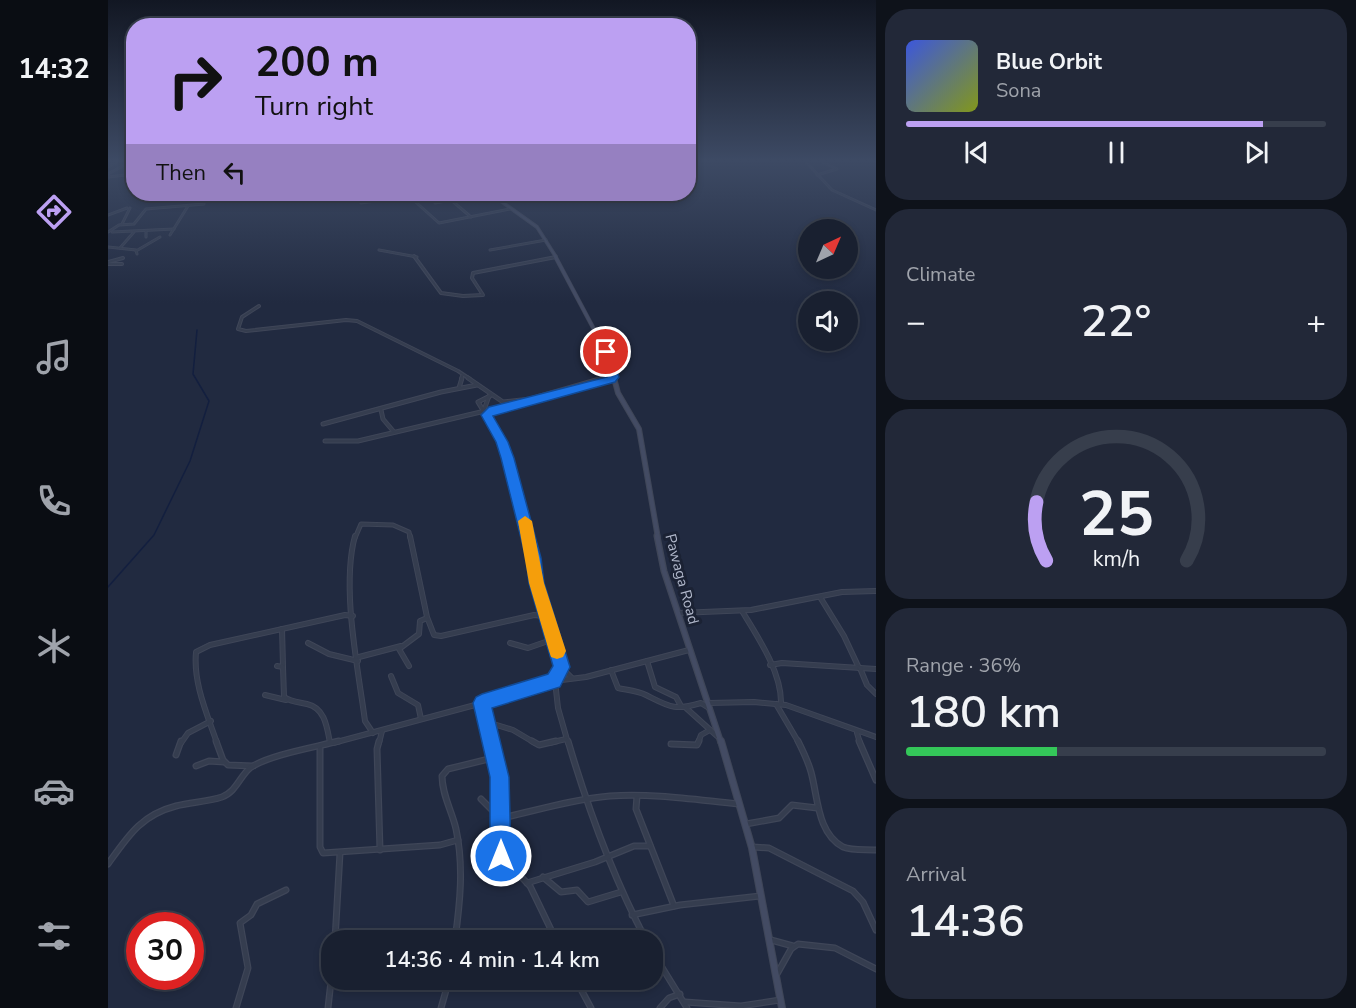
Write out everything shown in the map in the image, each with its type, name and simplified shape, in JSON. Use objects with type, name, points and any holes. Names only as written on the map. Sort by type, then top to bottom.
[{"type":"main road","name":"Pawaga Road","points":[[510,209],[537,227],[556,257],[606,352],[618,393],[639,429],[658,543],[689,650],[710,703],[752,848],[782,1008]]},
{"type":"street","points":[[108,214],[125,209]]},
{"type":"street","points":[[109,232],[127,219],[129,209]]},
{"type":"street","points":[[120,225],[134,224],[146,209]]},
{"type":"street","points":[[170,236],[186,209]]},
{"type":"street","points":[[423,209],[438,223],[510,209]]},
{"type":"street","points":[[462,209],[471,217]]},
{"type":"street","points":[[109,232],[174,230]]},
{"type":"street","points":[[146,231],[146,237]]},
{"type":"street","points":[[120,248],[134,232]]},
{"type":"street","points":[[108,247],[136,253],[160,237]]},
{"type":"street","points":[[490,250],[546,240]]},
{"type":"street","points":[[114,247],[117,244]]},
{"type":"street","points":[[379,250],[416,256],[441,293],[463,296],[483,295],[472,278],[473,273],[556,257]]},
{"type":"street","points":[[108,263],[123,258]]},
{"type":"street","points":[[108,263],[122,264]]},
{"type":"street","points":[[259,306],[242,316],[238,329],[246,331],[351,320],[462,374],[490,396],[503,402],[514,402],[613,376]]},
{"type":"street","points":[[459,388],[462,374]]},
{"type":"street","points":[[325,441],[358,441],[580,389],[613,376]]},
{"type":"street","points":[[323,424],[477,385]]},
{"type":"street","points":[[490,396],[478,402],[502,442],[508,458],[534,558],[537,583],[562,667],[573,679]]},
{"type":"street","points":[[485,412],[490,396]]},
{"type":"street","points":[[382,409],[383,420],[395,432]]},
{"type":"street","points":[[373,733],[365,722],[351,590],[352,555],[358,528],[365,523],[401,527],[409,532],[431,633],[441,636],[534,615],[543,616],[549,620]]},
{"type":"street","points":[[677,613],[742,610],[849,592],[876,591]]},
{"type":"street","points":[[820,597],[844,636],[867,685],[876,694]]},
{"type":"street","points":[[742,610],[782,692],[779,704],[809,765],[817,808],[828,831],[842,847],[876,850]]},
{"type":"street","points":[[224,762],[195,664],[196,652],[204,646],[282,628],[345,615],[353,616]]},
{"type":"street","points":[[308,643],[329,654],[358,659],[403,645],[420,632],[420,621],[427,618]]},
{"type":"street","points":[[282,628],[283,696],[286,700]]},
{"type":"street","points":[[510,643],[528,648],[554,639]]},
{"type":"street","points":[[403,645],[399,651],[410,666]]},
{"type":"street","points":[[108,864],[130,833],[150,815],[175,806],[223,797],[235,788],[254,766],[264,761],[382,731],[554,681],[573,679],[689,650]]},
{"type":"street","points":[[648,661],[649,673],[654,686],[676,697],[683,707],[718,737]]},
{"type":"street","points":[[770,665],[782,663],[876,669]]},
{"type":"street","points":[[276,666],[283,667]]},
{"type":"street","points":[[562,667],[554,681],[556,700],[566,738],[585,799],[621,892],[640,930]]},
{"type":"street","points":[[611,670],[618,688],[644,694],[667,707],[683,707],[700,703],[711,710]]},
{"type":"street","points":[[391,676],[398,693],[418,705],[421,719]]},
{"type":"street","points":[[265,695],[306,703],[316,708],[324,716],[330,743]]},
{"type":"street","points":[[710,703],[751,701],[779,704],[804,711],[857,733],[876,737]]},
{"type":"street","points":[[482,703],[497,757],[501,856],[527,883],[551,930]]},
{"type":"street","points":[[176,755],[180,740],[184,735],[211,721]]},
{"type":"street","points":[[487,722],[513,730],[539,745],[566,738]]},
{"type":"street","points":[[671,744],[697,745],[701,735],[710,730]]},
{"type":"street","points":[[380,850],[377,749],[382,731]]},
{"type":"street","points":[[857,733],[861,751],[876,780]]},
{"type":"street","points":[[320,746],[321,850],[326,854],[440,845],[458,840]]},
{"type":"street","points":[[456,930],[461,854],[456,828],[442,789],[442,776],[448,769],[497,757]]},
{"type":"street","points":[[196,766],[209,761],[224,762],[228,765],[254,766]]},
{"type":"street","points":[[481,800],[501,815],[585,799],[637,796],[740,804]]},
{"type":"street","points":[[637,796],[636,809],[674,906]]},
{"type":"street","points":[[746,824],[779,818],[792,805],[817,808]]},
{"type":"street","points":[[527,883],[636,845],[650,846]]},
{"type":"street","points":[[752,848],[760,846],[769,848],[853,891],[863,903],[876,930]]},
{"type":"street","points":[[336,930],[340,853]]},
{"type":"street","points":[[543,877],[561,892],[576,890],[588,902],[621,892]]},
{"type":"street","points":[[236,1008],[248,968],[240,923],[251,915],[257,904],[286,890]]},
{"type":"street","points":[[632,915],[674,906],[760,896]]},
{"type":"street","points":[[769,940],[793,946],[812,944],[835,948],[876,969]]},
{"type":"street","points":[[776,975],[793,946]]},
{"type":"street","points":[[663,968],[686,1005],[741,1006],[780,1000]]},
{"type":"street","points":[[328,1008],[330,990]]},
{"type":"street","points":[[441,1008],[446,990]]},
{"type":"street","points":[[581,990],[591,1008]]},
{"type":"street","points":[[660,1008],[669,998],[680,994]]},
{"type":"waterway","points":[[108,587],[154,535],[190,461],[209,401],[193,374],[197,330]]},
{"type":"slow traffic","points":[[525,521],[537,583],[557,651]]},
{"type":"route","points":[[501,856],[500,777],[497,757],[482,703],[554,681],[562,667],[537,583],[534,558],[508,458],[487,415],[494,410],[552,397],[611,380],[614,377],[606,352]]}]
